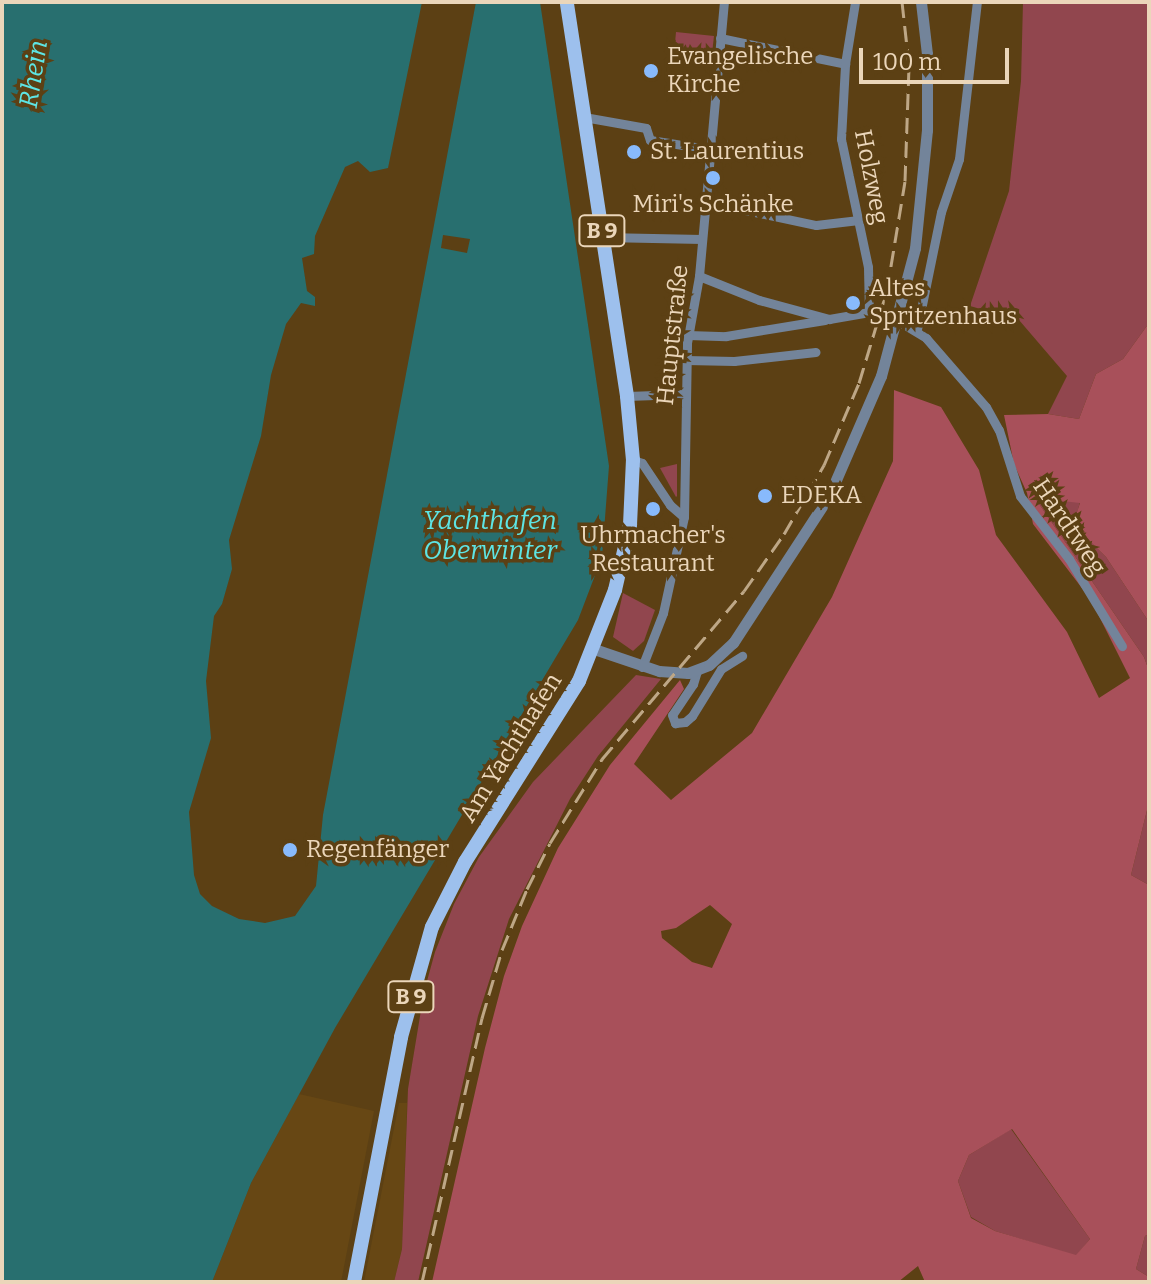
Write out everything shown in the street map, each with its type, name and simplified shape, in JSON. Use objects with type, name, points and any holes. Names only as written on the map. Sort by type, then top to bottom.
[{"type":"main road","name":"Am Yachthafen","points":[[354,1282],[417,973],[445,899],[542,744],[594,649],[623,558],[630,525],[633,460],[627,396],[567,2]]},
{"type":"street","name":"Hauptstraße","points":[[642,667],[666,602],[684,517],[686,360],[699,276],[724,2]]},
{"type":"street","name":"Holzweg","points":[[829,319],[869,312],[871,292],[841,139],[845,64],[855,2]]},
{"type":"street","points":[[594,649],[642,667],[680,674],[697,671],[722,656],[829,496],[868,413],[898,321],[915,248],[925,169],[928,90],[921,2]]},
{"type":"street","points":[[917,329],[941,212],[959,159],[977,2]]},
{"type":"street","points":[[720,38],[845,64]]},
{"type":"street","points":[[584,117],[646,128],[650,140],[709,154]]},
{"type":"street","points":[[731,207],[816,225],[859,220]]},
{"type":"street","points":[[603,237],[702,239]]},
{"type":"street","points":[[699,276],[759,300],[829,319]]},
{"type":"street","points":[[688,335],[726,336],[829,319]]},
{"type":"street","name":"Hardtweg","points":[[898,321],[917,329],[986,407],[999,430],[1020,496],[1069,559],[1122,646]]},
{"type":"street","points":[[686,360],[734,361],[816,352]]},
{"type":"street","points":[[627,396],[684,394]]},
{"type":"street","points":[[633,460],[645,466],[670,505],[684,517]]},
{"type":"street","points":[[697,671],[693,684],[672,715],[675,723],[685,722],[692,716],[721,669],[742,656]]},
{"type":"shaded area","points":[[1023,2],[1149,2],[1149,323],[1123,359],[1096,374],[1079,419],[1048,414],[1067,376],[1019,320],[970,306],[1009,191],[1021,81]]},
{"type":"shaded area","points":[[676,32],[714,36],[711,62],[674,54]]},
{"type":"shaded area","points":[[1149,323],[1149,622],[1106,557],[1073,524],[1080,503],[1035,498],[1144,657],[1149,671],[1149,802],[1131,875],[1149,885],[1149,1234],[1145,1236],[1136,1269],[1149,1277],[1149,1282],[925,1282],[918,1266],[898,1282],[432,1282],[504,976],[522,926],[558,848],[610,765],[680,680],[684,689],[634,764],[671,800],[752,733],[832,597],[893,461],[894,390],[941,407],[979,470],[996,535],[1067,632],[1099,698],[1130,678],[1091,600],[1033,524],[1027,493],[1014,464],[1004,415],[1048,414],[1079,419],[1096,374],[1123,359]],"holes":[[[710,905],[732,924],[712,968],[692,962],[662,938],[661,931],[676,928]],[[1012,1129],[1090,1239],[1076,1255],[995,1231],[971,1218],[958,1181],[969,1155]]]},
{"type":"shaded area","points":[[677,464],[677,496],[676,497],[660,468]]},
{"type":"shaded area","points":[[1035,498],[1080,502],[1074,524],[1106,557],[1149,622],[1149,671],[1144,657]]},
{"type":"shaded area","points":[[623,593],[655,610],[644,641],[633,651],[613,637]]},
{"type":"shaded area","points":[[636,675],[661,679],[598,756],[570,799],[509,919],[478,1016],[418,1282],[394,1282],[402,1249],[408,1089],[424,992],[435,952],[454,904],[479,857],[533,782]]},
{"type":"shaded area","points":[[1149,802],[1149,885],[1131,875]]},
{"type":"shaded area","points":[[299,1094],[374,1111],[341,1282],[212,1282],[251,1183]]},
{"type":"shaded area","points":[[399,1103],[407,1103],[402,1249],[394,1282],[364,1282]]},
{"type":"shaded area","points":[[1011,1129],[1090,1239],[1076,1256],[995,1231],[971,1217],[958,1181],[969,1155]]},
{"type":"shaded area","points":[[1149,1234],[1149,1277],[1136,1269],[1145,1236]]},
{"type":"water","points":[[2,2],[422,2],[388,168],[370,172],[358,161],[345,167],[315,236],[314,254],[302,258],[307,291],[315,297],[315,306],[301,303],[286,324],[271,375],[261,436],[229,540],[232,569],[222,604],[214,616],[206,681],[211,738],[189,812],[194,875],[200,894],[212,906],[239,919],[265,923],[295,916],[316,886],[323,815],[476,2],[540,2],[609,466],[602,557],[578,620],[335,1028],[251,1183],[212,1282],[2,1282]]},
{"type":"pier","points":[[443,235],[470,239],[467,253],[441,248]]},
{"type":"railway","points":[[422,1282],[482,1018],[502,950],[527,889],[550,843],[602,759],[744,591],[784,534],[824,465],[859,383],[887,290],[905,181],[909,65],[902,2]]},
{"type":"place","name":"Evangelische Kirche","points":[[651,71]]},
{"type":"place","name":"St. Laurentius","points":[[634,152]]},
{"type":"place","name":"Miri's Schänke","points":[[713,178]]},
{"type":"place","name":"Altes Spritzenhaus","points":[[853,303]]},
{"type":"place","name":"EDEKA","points":[[765,496]]},
{"type":"place","name":"Uhrmacher's Restaurant","points":[[653,509]]},
{"type":"place","name":"Regenfänger","points":[[290,850]]},
{"type":"water label","name":"Rhein","points":[[34,74]]},
{"type":"water label","name":"Yachthafen Oberwinter","points":[[490,536]]}]
